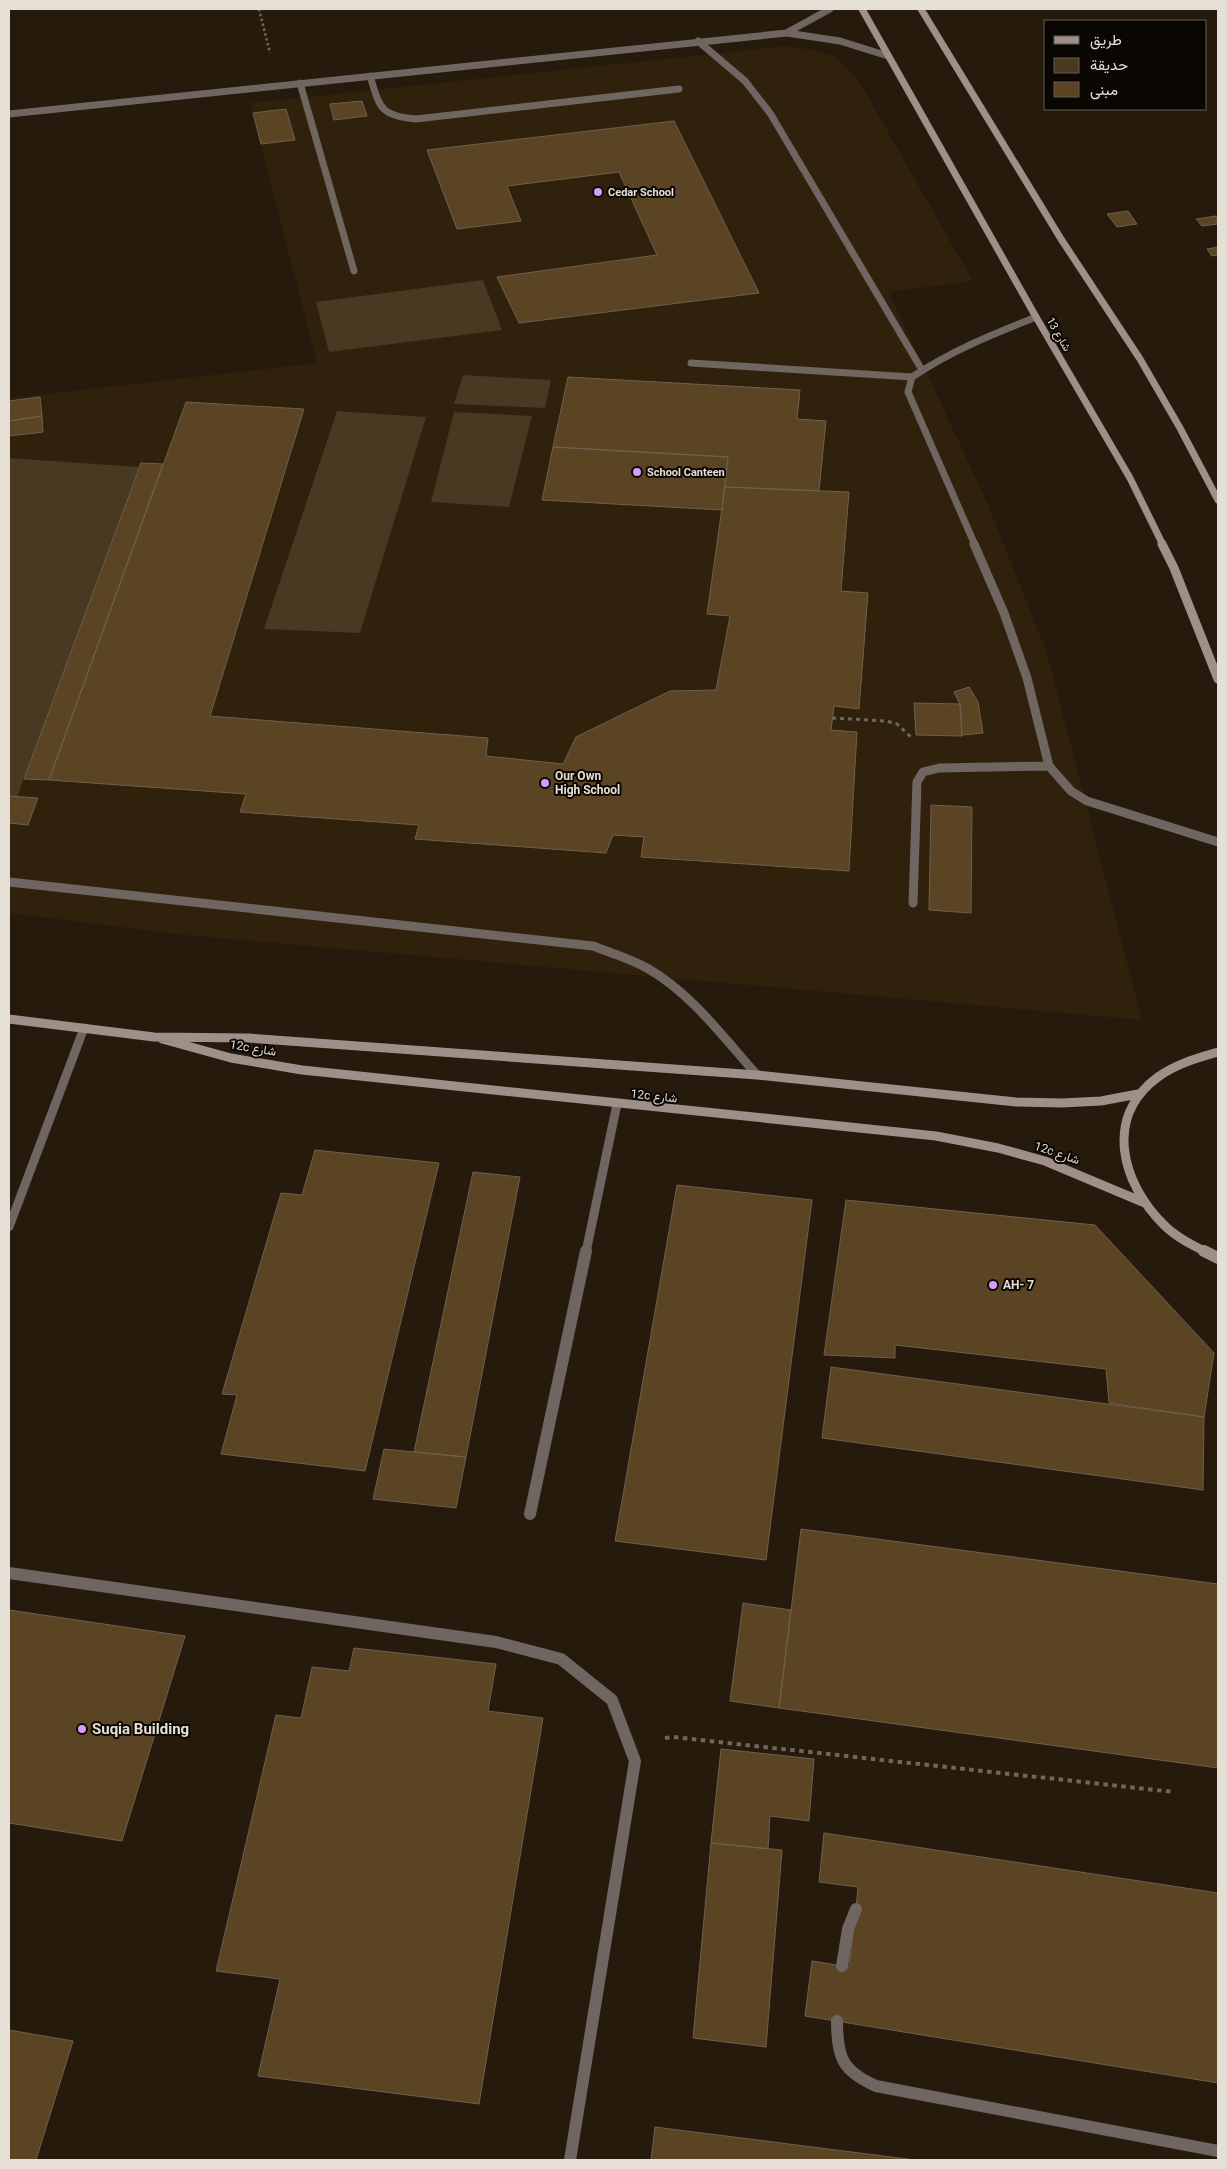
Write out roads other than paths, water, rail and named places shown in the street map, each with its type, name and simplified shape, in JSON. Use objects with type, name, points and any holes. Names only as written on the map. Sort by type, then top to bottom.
[{"type":"street","points":[[787,33],[830,9]]},
{"type":"street","name":"شارع 13","points":[[862,9],[1036,317],[1130,478],[1174,568],[1218,679]]},
{"type":"street","points":[[921,9],[1061,238],[1140,359],[1180,428],[1218,500]]},
{"type":"street","points":[[9,114],[787,33],[840,41],[888,56]]},
{"type":"street","points":[[698,41],[745,81],[770,113],[922,370]]},
{"type":"street","points":[[370,76],[382,110],[390,115],[416,119],[679,89]]},
{"type":"street","points":[[300,83],[354,270]]},
{"type":"street","points":[[691,363],[912,377],[968,344],[1036,317]]},
{"type":"street","points":[[912,377],[908,392],[1004,612],[1027,678],[1049,766],[1071,792],[1087,801],[1218,842]]},
{"type":"street","points":[[913,903],[917,782],[923,772],[939,768],[1049,766]]},
{"type":"street","points":[[9,882],[594,946],[631,959],[662,978],[693,1006],[757,1075]]},
{"type":"street","name":"12c شارع","points":[[9,1019],[154,1037],[248,1038],[757,1075],[1016,1102],[1072,1103],[1101,1101],[1138,1094]]},
{"type":"street","points":[[9,1227],[84,1028]]},
{"type":"street","name":"12c شارع","points":[[154,1037],[190,1049],[265,1064],[617,1104],[936,1136],[976,1143],[1058,1165],[1099,1181],[1144,1203]]},
{"type":"street","points":[[1218,1052],[1201,1055],[1176,1064],[1155,1078],[1138,1094],[1129,1111],[1124,1128],[1123,1147],[1126,1166],[1133,1185],[1144,1203],[1164,1225],[1190,1244],[1218,1258]]},
{"type":"street","points":[[530,1514],[617,1104]]},
{"type":"street","points":[[9,1573],[496,1642],[561,1659],[612,1700],[635,1761],[570,2160]]},
{"type":"street","points":[[842,1966],[848,1929],[856,1909]]},
{"type":"street","points":[[838,2021],[837,2047],[843,2066],[858,2079],[876,2086],[1218,2151]]},
{"type":"place","name":"Cedar School","points":[[598,192]]},
{"type":"place","name":"School Canteen","points":[[637,472]]},
{"type":"place","name":"Our Own High School","points":[[545,783]]},
{"type":"place","name":"AH- 7","points":[[993,1285]]},
{"type":"place","name":"Suqia Building","points":[[82,1729]]}]
